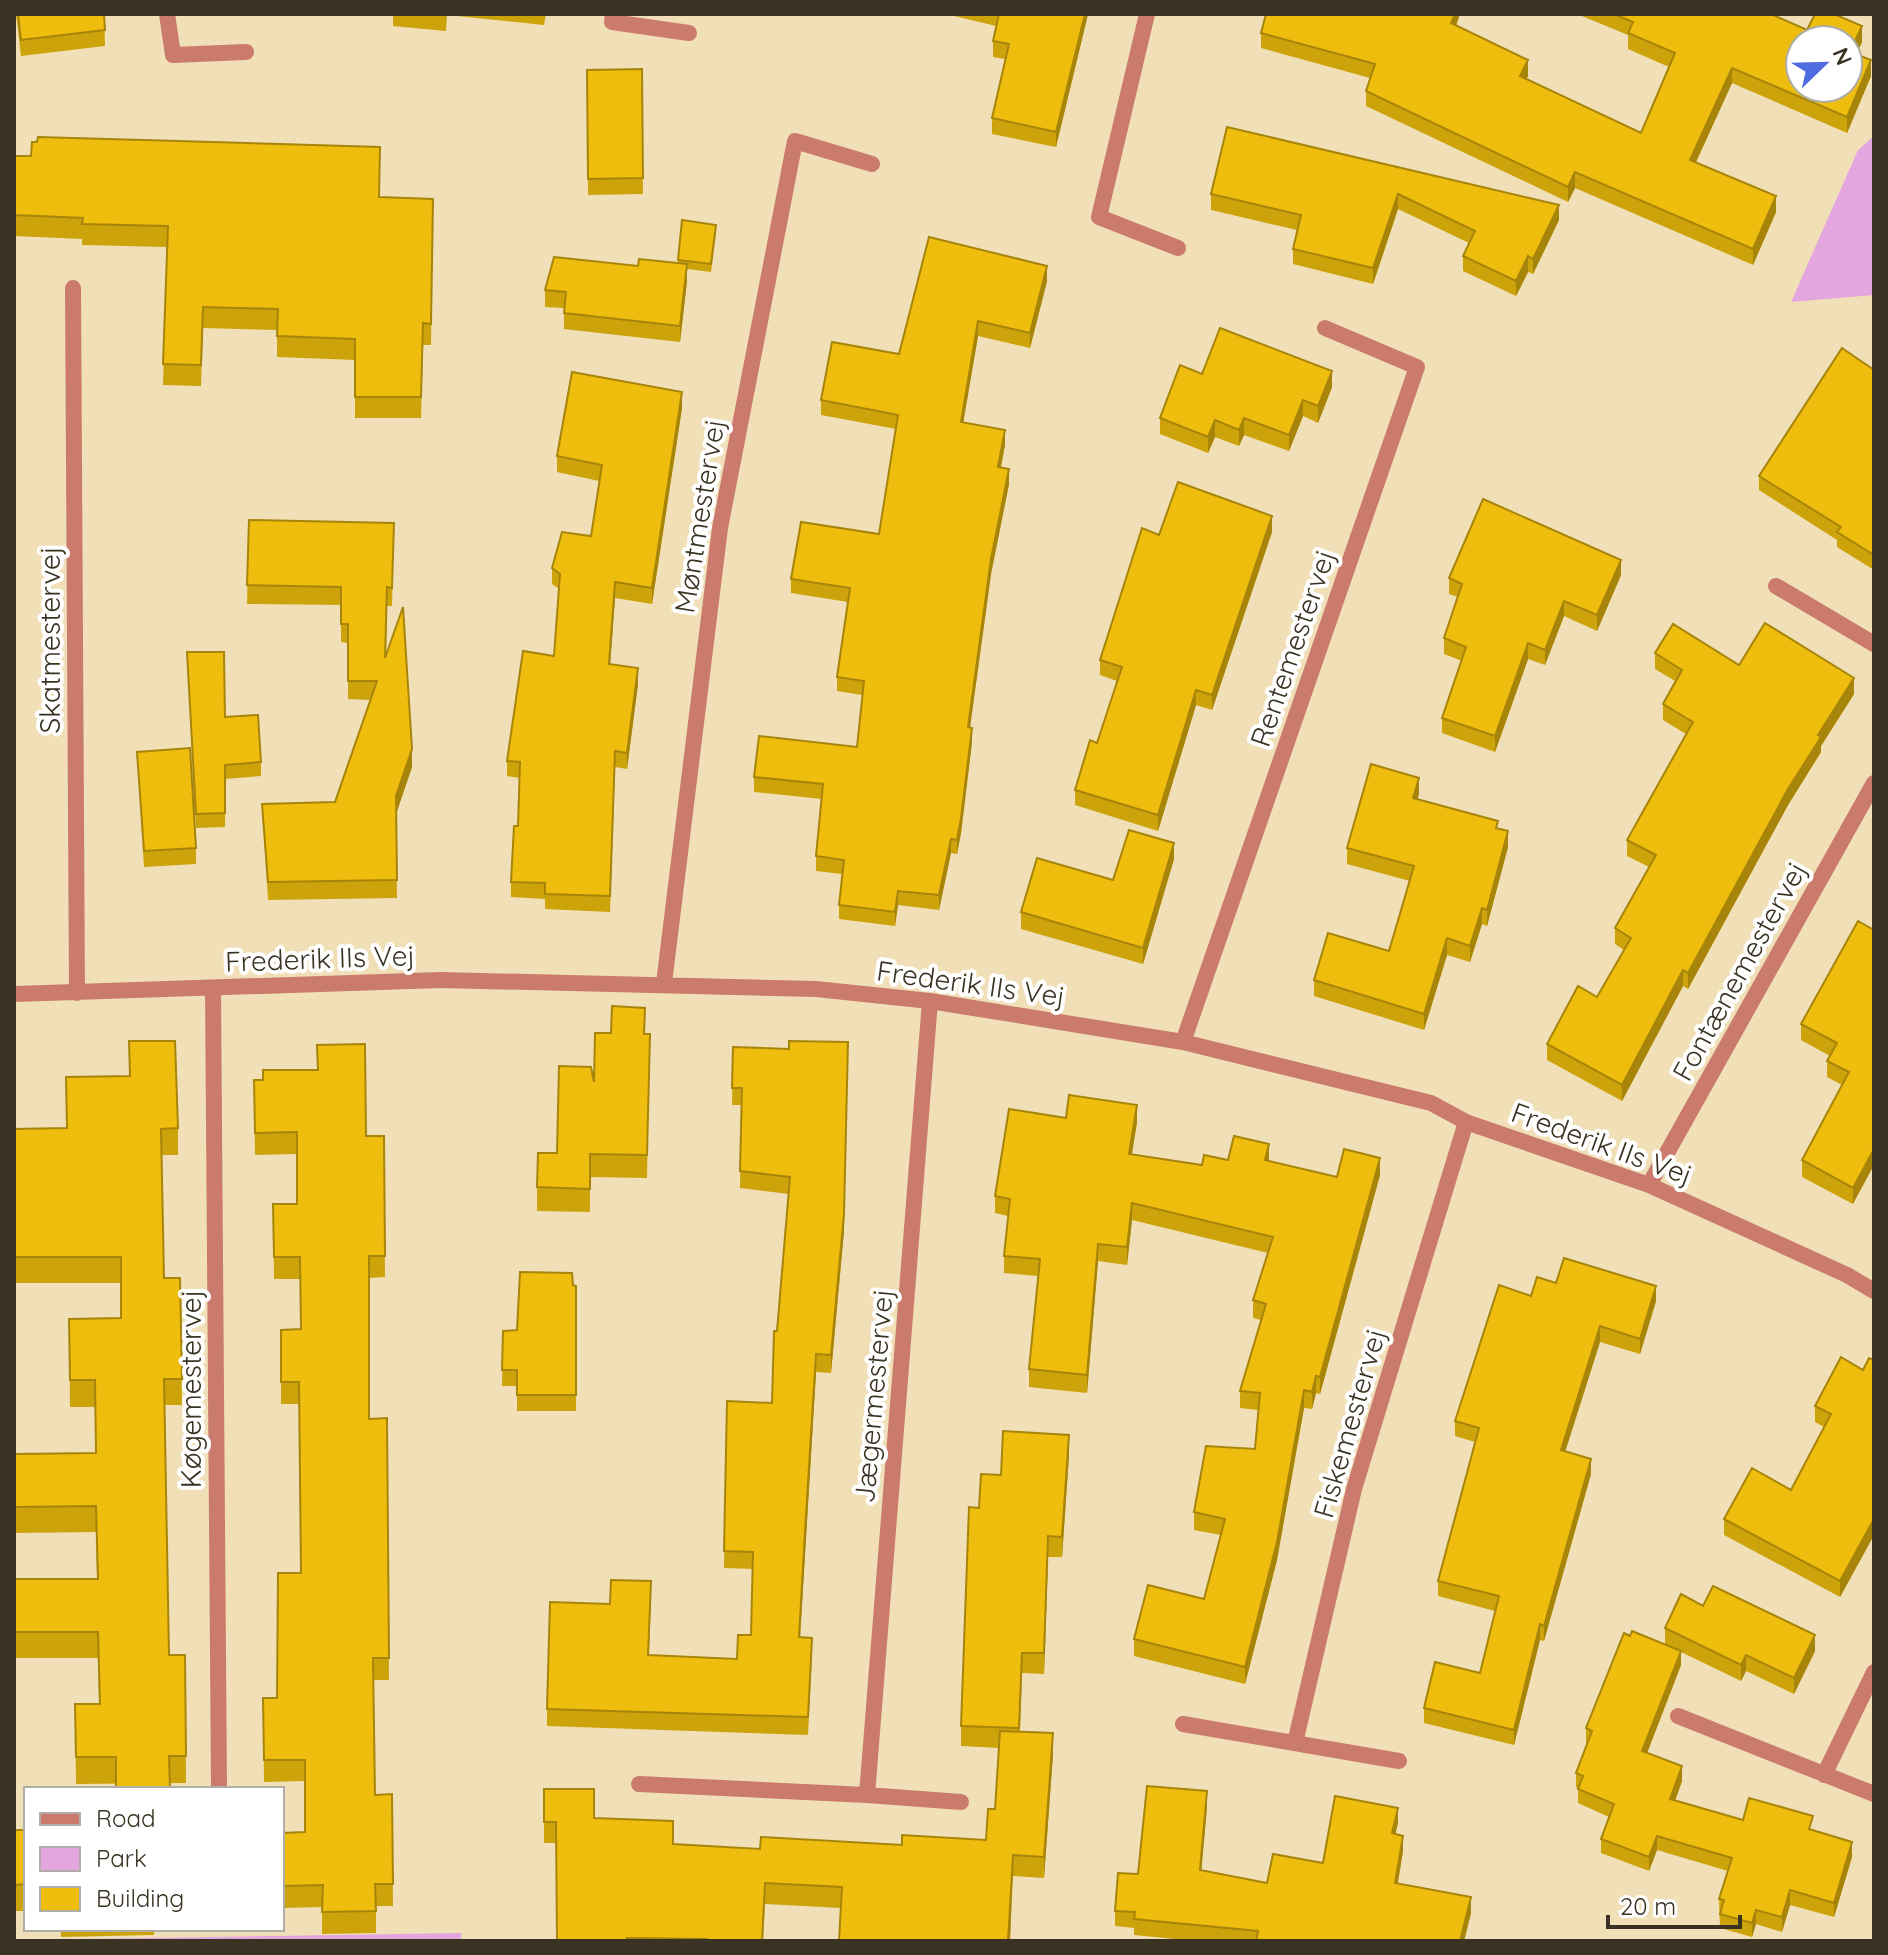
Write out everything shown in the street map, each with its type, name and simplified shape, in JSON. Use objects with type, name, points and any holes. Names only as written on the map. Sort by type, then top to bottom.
[{"type":"street","points":[[167,14],[173,55],[246,52]]},
{"type":"street","points":[[613,14],[612,22],[689,33]]},
{"type":"street","points":[[1147,14],[1099,217],[1178,248]]},
{"type":"street","name":"Møntmestervej","points":[[664,983],[720,528],[795,141],[872,164]]},
{"type":"street","name":"Skatmestervej","points":[[73,288],[77,993]]},
{"type":"street","name":"Rentemestervej","points":[[1183,1042],[1417,367],[1325,328]]},
{"type":"street","points":[[1776,586],[1874,644]]},
{"type":"street","name":"Fontænemestervej","points":[[1649,1185],[1874,783]]},
{"type":"street","name":"Frederik IIs Vej","points":[[14,994],[441,980],[816,989],[930,1001],[1183,1042],[1431,1103],[1466,1122],[1649,1185],[1847,1275],[1874,1291]]},
{"type":"street","name":"Køgemestervej","points":[[213,988],[219,1787]]},
{"type":"street","name":"Jægermestervej","points":[[867,1795],[930,1001]]},
{"type":"street","name":"Fiskemestervej","points":[[1295,1743],[1354,1489],[1466,1122]]},
{"type":"street","points":[[1824,1775],[1874,1672]]},
{"type":"street","points":[[1678,1716],[1874,1794]]},
{"type":"street","points":[[1183,1724],[1399,1761]]},
{"type":"street","points":[[639,1784],[961,1802]]},
{"type":"green space","points":[[1874,136],[1874,295],[1791,302],[1858,150]]},
{"type":"green space","points":[[461,1933],[461,1941],[14,1941],[14,1940]]},
{"type":"building","points":[[18,14],[104,14],[105,30],[21,40]]},
{"type":"building","points":[[999,14],[1085,14],[1056,132],[992,118],[1009,44],[993,41]]},
{"type":"building","points":[[1266,14],[1455,14],[1451,23],[1528,60],[1520,76],[1641,133],[1675,53],[1628,33],[1633,22],[1614,14],[1771,14],[1794,24],[1784,24],[1784,90],[1732,68],[1690,160],[1776,196],[1753,249],[1575,172],[1568,187],[1366,91],[1375,64],[1261,33]]},
{"type":"building","points":[[1815,14],[1834,14],[1857,24],[1810,24]]},
{"type":"building","points":[[1864,57],[1871,60],[1864,77]]},
{"type":"building","points":[[642,69],[643,178],[588,179],[587,70]]},
{"type":"building","points":[[1816,104],[1852,104],[1847,117]]},
{"type":"building","points":[[1227,127],[1559,205],[1533,259],[1528,256],[1516,281],[1463,256],[1475,231],[1398,194],[1373,268],[1293,249],[1301,215],[1211,194]]},
{"type":"building","points":[[38,137],[380,147],[379,197],[433,199],[431,324],[423,323],[421,397],[355,397],[355,339],[277,336],[278,309],[203,307],[201,365],[163,364],[168,226],[82,224],[83,218],[14,215],[14,156],[31,156],[32,142],[37,142]]},
{"type":"building","points":[[682,220],[716,225],[711,264],[678,260]]},
{"type":"building","points":[[929,237],[1047,266],[1030,333],[978,321],[961,422],[1005,430],[998,467],[1009,469],[991,559],[968,727],[972,728],[961,818],[957,840],[951,839],[939,895],[898,891],[895,912],[839,905],[844,860],[816,856],[823,784],[754,777],[759,736],[857,747],[864,681],[837,677],[850,588],[791,579],[801,522],[879,534],[898,415],[821,400],[832,342],[899,354]]},
{"type":"building","points":[[554,257],[638,266],[639,259],[687,264],[680,326],[564,313],[566,292],[545,290]]},
{"type":"building","points":[[1220,328],[1332,371],[1318,406],[1303,400],[1289,435],[1244,418],[1239,430],[1215,420],[1208,437],[1160,418],[1180,365],[1202,374]]},
{"type":"building","points":[[1842,348],[1874,370],[1874,555],[1837,532],[1841,527],[1759,476]]},
{"type":"building","points":[[572,372],[682,392],[652,588],[615,582],[609,664],[638,668],[627,753],[615,751],[610,896],[545,894],[545,883],[511,882],[514,826],[518,826],[520,762],[507,761],[523,651],[554,656],[560,574],[552,568],[562,532],[591,536],[602,465],[557,456]]},
{"type":"building","points":[[1178,482],[1272,516],[1212,695],[1196,690],[1158,815],[1075,790],[1090,740],[1097,743],[1122,667],[1100,660],[1142,528],[1159,535]]},
{"type":"building","points":[[1483,499],[1621,560],[1597,615],[1564,601],[1545,650],[1528,643],[1495,736],[1442,718],[1466,647],[1444,638],[1462,584],[1449,578]]},
{"type":"building","points":[[249,520],[394,523],[392,588],[387,587],[385,658],[403,607],[412,749],[396,796],[397,880],[268,882],[262,804],[335,802],[377,681],[348,681],[348,624],[341,624],[341,587],[247,585]]},
{"type":"building","points":[[1765,623],[1854,678],[1818,735],[1821,737],[1788,789],[1688,973],[1683,970],[1622,1085],[1547,1044],[1578,986],[1597,997],[1631,938],[1615,928],[1656,855],[1627,840],[1693,722],[1663,704],[1682,670],[1655,653],[1673,624],[1739,665]]},
{"type":"building","points":[[187,652],[224,652],[225,717],[258,715],[261,762],[225,765],[225,813],[196,814]]},
{"type":"building","points":[[190,748],[196,848],[144,851],[137,752]]},
{"type":"building","points":[[1371,764],[1419,778],[1413,798],[1498,821],[1496,828],[1508,831],[1487,910],[1482,908],[1470,946],[1447,938],[1424,1014],[1314,980],[1328,933],[1389,951],[1414,866],[1347,848]]},
{"type":"building","points":[[1129,830],[1174,843],[1143,948],[1021,912],[1037,858],[1113,880]]},
{"type":"building","points":[[1858,921],[1874,930],[1874,1149],[1853,1188],[1802,1160],[1849,1072],[1827,1061],[1837,1043],[1801,1024]]},
{"type":"building","points":[[612,1006],[645,1008],[644,1034],[650,1034],[647,1155],[590,1154],[590,1189],[537,1187],[538,1153],[557,1153],[559,1066],[591,1067],[594,1082],[595,1033],[611,1033]]},
{"type":"building","points":[[129,1041],[175,1041],[178,1128],[161,1129],[164,1278],[180,1278],[182,1379],[164,1379],[169,1655],[185,1655],[186,1756],[169,1756],[170,1787],[116,1787],[116,1757],[76,1757],[75,1704],[100,1704],[98,1632],[14,1632],[14,1579],[98,1579],[96,1506],[14,1507],[14,1454],[96,1453],[95,1380],[70,1380],[69,1319],[121,1318],[121,1257],[14,1257],[14,1129],[67,1128],[66,1077],[130,1076]]},
{"type":"building","points":[[789,1041],[848,1042],[844,1214],[831,1355],[816,1354],[805,1531],[799,1637],[812,1638],[808,1717],[547,1709],[550,1602],[610,1604],[611,1580],[651,1581],[648,1655],[737,1659],[738,1635],[751,1635],[753,1552],[724,1551],[727,1401],[772,1403],[774,1331],[777,1331],[790,1177],[740,1171],[742,1088],[732,1088],[733,1047],[789,1049]]},
{"type":"building","points":[[365,1044],[366,1136],[384,1136],[385,1256],[369,1256],[369,1419],[387,1418],[389,1658],[373,1658],[375,1795],[392,1794],[393,1884],[375,1884],[376,1911],[322,1912],[323,1885],[284,1886],[284,1833],[305,1832],[305,1760],[264,1760],[263,1698],[277,1698],[278,1573],[301,1573],[299,1382],[281,1382],[281,1330],[301,1329],[300,1257],[274,1257],[273,1204],[297,1204],[297,1132],[255,1133],[254,1080],[263,1080],[263,1070],[318,1070],[317,1045]]},
{"type":"building","points":[[1069,1095],[1137,1105],[1129,1154],[1202,1165],[1204,1155],[1228,1160],[1234,1136],[1269,1144],[1265,1160],[1337,1177],[1344,1149],[1380,1158],[1320,1377],[1316,1376],[1312,1392],[1304,1390],[1277,1542],[1245,1667],[1134,1639],[1148,1585],[1204,1599],[1225,1519],[1194,1512],[1206,1446],[1255,1449],[1260,1393],[1240,1391],[1266,1304],[1253,1300],[1273,1237],[1132,1203],[1127,1247],[1098,1244],[1087,1375],[1029,1369],[1040,1259],[1004,1256],[1010,1199],[995,1196],[1009,1109],[1066,1118]]},
{"type":"building","points":[[1564,1258],[1656,1286],[1640,1339],[1600,1326],[1561,1450],[1591,1459],[1544,1626],[1540,1624],[1514,1730],[1424,1708],[1435,1662],[1480,1673],[1499,1596],[1438,1581],[1479,1428],[1455,1421],[1499,1285],[1531,1296],[1537,1277],[1556,1283]]},
{"type":"building","points":[[520,1272],[572,1273],[573,1285],[576,1286],[576,1395],[517,1395],[517,1370],[502,1370],[503,1331],[517,1330]]},
{"type":"building","points":[[1841,1357],[1863,1370],[1869,1358],[1874,1360],[1874,1519],[1840,1581],[1724,1519],[1752,1468],[1791,1490],[1831,1414],[1815,1406]]},
{"type":"building","points":[[1003,1431],[1069,1435],[1062,1537],[1048,1536],[1044,1653],[1022,1653],[1019,1728],[961,1726],[969,1507],[979,1508],[981,1474],[1001,1475]]},
{"type":"building","points":[[1713,1586],[1815,1635],[1794,1678],[1746,1655],[1741,1665],[1665,1628],[1681,1594],[1703,1606]]},
{"type":"building","points":[[1632,1631],[1681,1651],[1642,1751],[1682,1766],[1670,1799],[1743,1820],[1749,1798],[1813,1816],[1809,1829],[1852,1842],[1834,1903],[1790,1890],[1782,1917],[1756,1910],[1752,1923],[1720,1914],[1724,1900],[1719,1899],[1732,1858],[1657,1836],[1649,1857],[1601,1839],[1614,1804],[1578,1789],[1583,1776],[1576,1773],[1592,1731],[1586,1728],[1624,1633],[1630,1636]]},
{"type":"building","points":[[1000,1731],[1053,1733],[1044,1857],[1013,1855],[1008,1941],[839,1941],[842,1887],[765,1883],[762,1941],[627,1938],[627,1941],[557,1941],[556,1822],[544,1822],[544,1789],[594,1789],[594,1818],[673,1821],[673,1844],[760,1849],[761,1837],[902,1845],[902,1835],[986,1840],[988,1809],[995,1809]]},
{"type":"building","points":[[1147,1786],[1207,1791],[1200,1870],[1267,1883],[1273,1854],[1323,1863],[1335,1796],[1398,1808],[1392,1833],[1403,1836],[1395,1883],[1471,1897],[1460,1941],[1256,1941],[1258,1931],[1134,1919],[1135,1912],[1115,1911],[1118,1873],[1138,1874]]},
{"type":"building","points":[[14,1830],[24,1830],[24,1884],[14,1885]]}]
